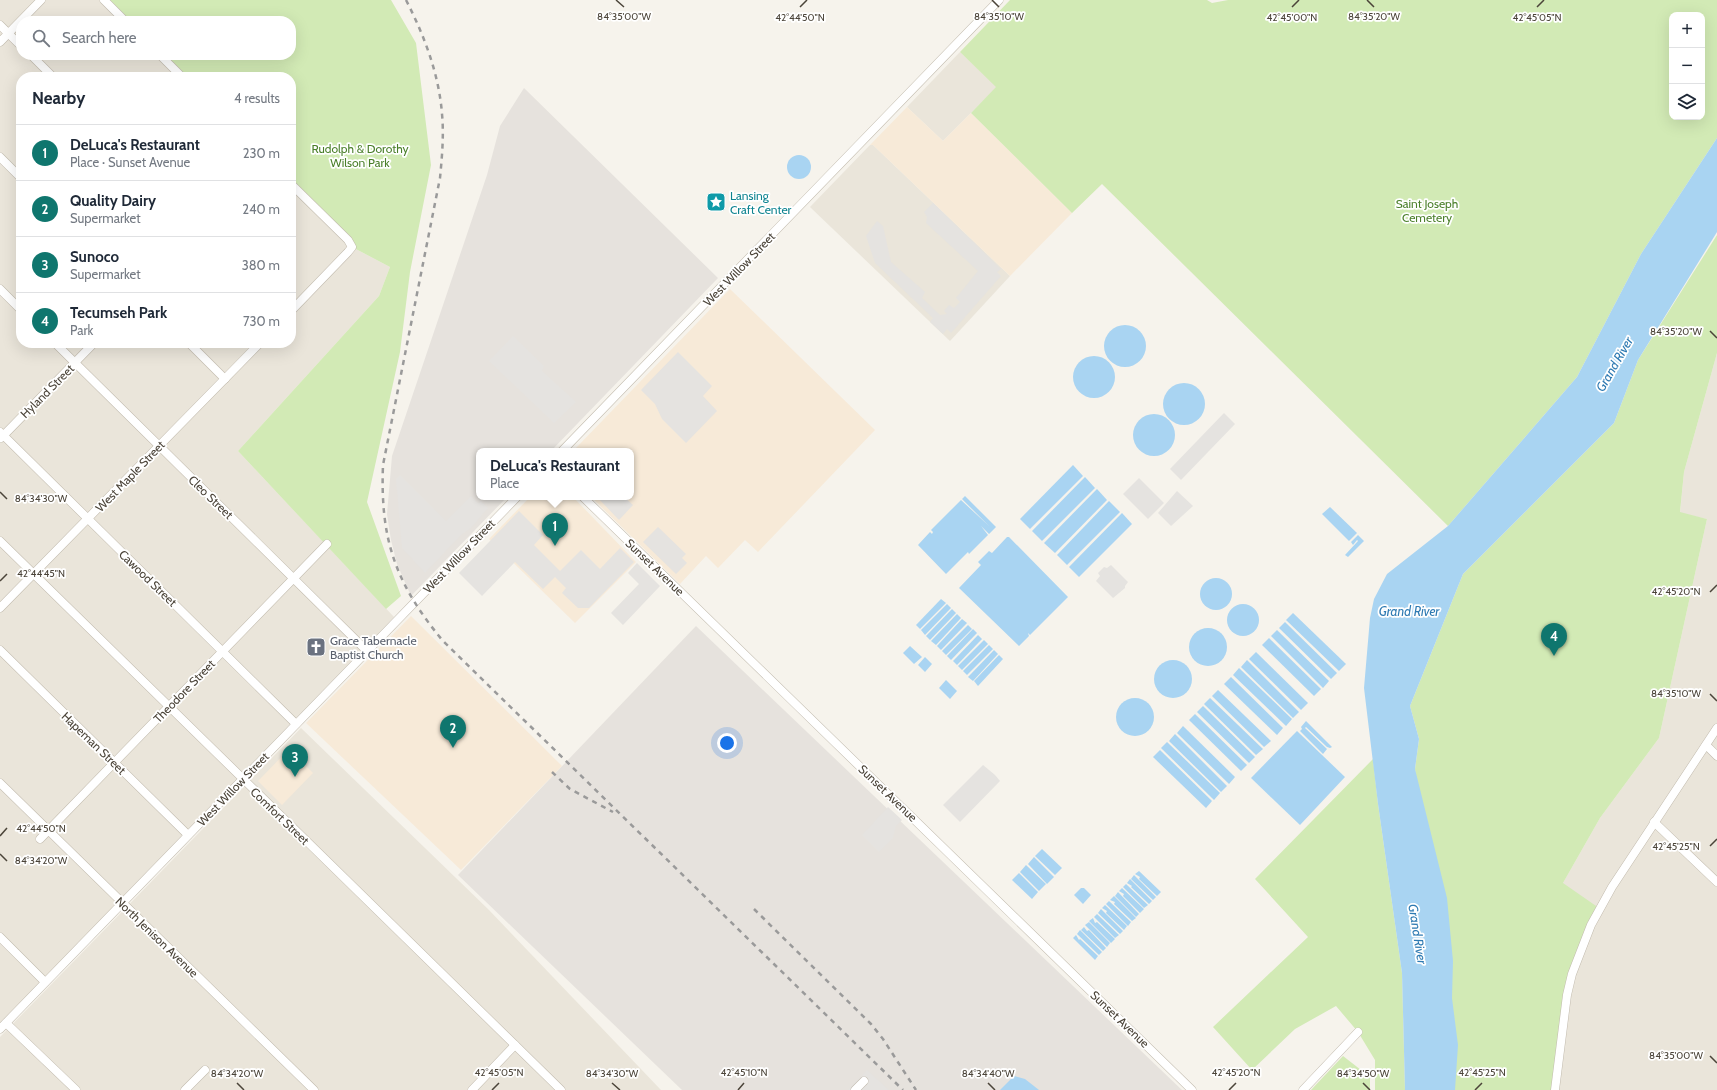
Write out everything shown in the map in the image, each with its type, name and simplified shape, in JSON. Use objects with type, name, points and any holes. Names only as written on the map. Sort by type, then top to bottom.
[{"type":"street","points":[[25,16],[41,0]]},
{"type":"street","points":[[104,0],[120,16]]},
{"type":"street","name":"West Willow Street","points":[[565,448],[999,0]]},
{"type":"street","points":[[0,25],[16,41]]},
{"type":"street","points":[[0,42],[16,25]]},
{"type":"street","points":[[35,60],[48,72]]},
{"type":"street","points":[[165,60],[177,72]]},
{"type":"street","points":[[0,157],[16,173]]},
{"type":"street","points":[[296,189],[348,240],[352,247],[296,306]]},
{"type":"street","points":[[0,289],[16,305]]},
{"type":"street","name":"Cleo Street","points":[[60,348],[367,651]]},
{"type":"street","name":"Hyland Street","points":[[1,435],[89,348]]},
{"type":"street","points":[[194,348],[225,379]]},
{"type":"street","name":"West Maple Street","points":[[0,608],[255,348]]},
{"type":"street","name":"Cawood Street","points":[[1,435],[296,724]]},
{"type":"street","name":"West Willow Street","points":[[0,1029],[514,500]]},
{"type":"street","name":"Sunset Avenue","points":[[586,500],[1192,1090]]},
{"type":"street","name":"Comfort Street","points":[[0,541],[561,1090]]},
{"type":"street","name":"Theodore Street","points":[[40,839],[327,544]]},
{"type":"street","name":"Hapeman Street","points":[[0,650],[188,835]]},
{"type":"street","points":[[1555,1090],[1567,995],[1572,974],[1591,925],[1612,887],[1717,728]]},
{"type":"street","points":[[1706,745],[1717,756]]},
{"type":"street","name":"North Jenison Avenue","points":[[0,783],[122,904],[314,1090]]},
{"type":"street","points":[[1654,822],[1717,882]]},
{"type":"street","points":[[0,937],[45,982]]},
{"type":"street","points":[[6,1023],[76,1090]]},
{"type":"street","points":[[1303,1090],[1358,1032]]},
{"type":"street","points":[[472,1090],[515,1046]]},
{"type":"street","points":[[186,1090],[206,1070]]},
{"type":"street","points":[[855,1090],[864,1081]]},
{"type":"shaded area","points":[[0,0],[102,0],[118,16],[16,16],[16,60],[163,60],[175,72],[16,72],[16,348],[296,348],[296,191],[352,247],[390,267],[379,296],[238,451],[394,617],[0,1023]]},
{"type":"shaded area","points":[[960,52],[997,87],[943,141],[907,107]]},
{"type":"shaded area","points":[[524,88],[718,278],[554,448],[476,448],[476,500],[504,500],[411,596],[397,564],[387,514],[392,456],[487,175],[500,126]]},
{"type":"shaded area","points":[[907,107],[943,141],[971,113],[1072,213],[1010,276],[873,145],[870,145]]},
{"type":"shaded area","points":[[870,145],[873,145],[1010,276],[950,341],[810,207]]},
{"type":"shaded area","points":[[933,203],[1001,269],[997,272],[1001,276],[951,333],[947,329],[943,334],[930,322],[933,318],[875,263],[866,236],[877,221],[883,226],[891,262],[925,292],[922,298],[940,315],[947,314],[944,311],[949,305],[954,308],[960,302],[956,298],[978,271],[926,223],[927,217],[924,212]]},
{"type":"shaded area","points":[[730,289],[875,430],[758,552],[745,540],[718,568],[706,556],[680,584],[594,500],[634,500],[634,448],[576,448]]},
{"type":"shaded area","points":[[513,336],[544,366],[542,371],[576,402],[554,423],[489,361]]},
{"type":"shaded area","points":[[678,352],[712,386],[703,396],[717,411],[686,443],[662,419],[655,404],[641,390]]},
{"type":"shaded area","points":[[1717,353],[1717,1090],[1555,1090],[1563,883],[1600,818],[1659,738],[1707,519],[1680,513],[1684,472]]},
{"type":"shaded area","points":[[1224,413],[1235,424],[1181,480],[1170,469]]},
{"type":"shaded area","points":[[400,475],[446,521],[471,496],[478,503],[481,501],[488,508],[471,528],[461,535],[425,573],[402,548],[396,479]]},
{"type":"shaded area","points":[[1139,478],[1164,503],[1148,519],[1123,494]]},
{"type":"shaded area","points":[[1177,491],[1193,506],[1171,526],[1158,513]]},
{"type":"shaded area","points":[[527,500],[576,500],[636,562],[575,623],[489,539]]},
{"type":"shaded area","points":[[600,500],[627,500],[633,505],[619,520]]},
{"type":"shaded area","points":[[519,511],[543,535],[534,545],[560,571],[581,550],[600,569],[620,548],[634,562],[589,608],[578,608],[562,593],[566,588],[555,577],[543,589],[515,562],[482,596],[459,573]]},
{"type":"shaded area","points":[[658,527],[686,554],[682,558],[687,563],[676,574],[643,542]]},
{"type":"shaded area","points":[[637,563],[660,586],[623,625],[611,613],[639,584],[628,573]]},
{"type":"shaded area","points":[[1111,565],[1128,582],[1125,588],[1113,598],[1096,581],[1100,576],[1098,573],[1104,567],[1107,568]]},
{"type":"shaded area","points":[[411,616],[562,766],[461,870],[306,723]]},
{"type":"shaded area","points":[[696,626],[1182,1090],[682,1090],[458,875]]},
{"type":"shaded area","points":[[301,728],[488,909],[661,1090],[0,1090],[0,1037]]},
{"type":"shaded area","points":[[289,749],[313,773],[282,805],[258,781]]},
{"type":"shaded area","points":[[983,765],[1000,781],[960,822],[943,805]]},
{"type":"shaded area","points":[[888,807],[902,820],[896,826],[893,838],[879,852],[862,835]]},
{"type":"shaded area","points":[[867,1070],[889,1090],[848,1090]]},
{"type":"green space","name":"Rudolph & Dorothy Wilson Park","points":[[102,0],[391,0],[416,43],[431,165],[410,272],[400,352],[367,502],[401,596],[386,609],[238,451],[379,296],[390,267],[352,247],[296,191],[296,72],[175,72],[163,60],[296,60],[296,16],[118,16]]},
{"type":"green space","name":"Saint Joseph Cemetery","points":[[1010,0],[1207,0],[1212,3],[1228,0],[1717,0],[1717,138],[1641,254],[1577,377],[1448,526],[1102,184],[1072,213],[971,113],[996,87],[960,52]]},
{"type":"green space","points":[[1717,235],[1717,353],[1684,472],[1680,512],[1707,519],[1659,738],[1600,818],[1563,883],[1599,908],[1572,974],[1555,1090],[1445,1090],[1415,769],[1419,739],[1410,706],[1463,574],[1614,423],[1638,360]]},
{"type":"green space","points":[[1373,759],[1402,973],[1405,1090],[1375,1090],[1375,1060],[1358,1032],[1336,1006],[1295,1029],[1252,1070],[1213,1027],[1308,937],[1255,879]]},
{"type":"green space","points":[[1343,1056],[1370,1077],[1370,1090],[1311,1090]]},
{"type":"water","name":"Grand River","points":[[1717,138],[1717,232],[1638,360],[1614,423],[1463,574],[1410,706],[1419,739],[1415,769],[1447,898],[1453,961],[1452,998],[1458,1045],[1455,1090],[1405,1090],[1402,973],[1378,804],[1364,688],[1370,618],[1374,599],[1387,574],[1448,526],[1577,377],[1641,254]]},
{"type":"water","points":[[799,155],[808,158],[811,167],[808,176],[799,179],[790,176],[787,167],[790,158]]},
{"type":"water","points":[[1125,325],[1140,331],[1146,346],[1140,361],[1125,367],[1110,361],[1104,346],[1110,331]]},
{"type":"water","points":[[1094,356],[1109,362],[1115,377],[1109,392],[1094,398],[1079,392],[1073,377],[1079,362]]},
{"type":"water","points":[[1184,383],[1199,389],[1205,404],[1199,419],[1184,425],[1169,419],[1163,404],[1169,389]]},
{"type":"water","points":[[1154,414],[1169,420],[1175,435],[1169,450],[1154,456],[1139,450],[1133,435],[1139,420]]},
{"type":"water","points":[[1073,465],[1083,476],[1030,529],[1020,519]]},
{"type":"water","points":[[1085,477],[1095,488],[1042,541],[1032,531]]},
{"type":"water","points":[[1097,489],[1107,500],[1055,553],[1044,543]]},
{"type":"water","points":[[965,496],[996,527],[989,534],[981,526],[988,535],[946,574],[918,545],[930,532],[932,534],[933,532],[931,530],[961,500],[989,526],[962,499]]},
{"type":"water","points":[[1109,501],[1120,512],[1067,565],[1057,555]]},
{"type":"water","points":[[1330,507],[1357,533],[1349,541],[1322,514]]},
{"type":"water","points":[[1122,513],[1132,524],[1079,577],[1069,567]]},
{"type":"water","points":[[1358,535],[1364,541],[1348,557],[1345,555],[1358,541],[1357,540],[1353,545],[1351,542]]},
{"type":"water","points":[[1007,537],[1009,537],[1068,597],[1030,635],[1028,633],[1029,636],[1019,646],[959,588],[981,565],[978,562],[989,551],[992,553]]},
{"type":"water","points":[[1216,578],[1222,579],[1229,585],[1232,594],[1231,600],[1225,607],[1216,610],[1210,609],[1203,603],[1200,594],[1201,588],[1207,581]]},
{"type":"water","points":[[941,599],[946,603],[920,629],[916,625]]},
{"type":"water","points":[[947,604],[951,608],[925,635],[921,630]]},
{"type":"water","points":[[1243,604],[1249,605],[1256,611],[1259,620],[1258,626],[1252,633],[1243,636],[1237,635],[1230,629],[1227,620],[1228,614],[1234,607]]},
{"type":"water","points":[[952,609],[956,613],[930,640],[926,636]]},
{"type":"water","points":[[1293,613],[1346,664],[1339,671],[1286,620]]},
{"type":"water","points":[[957,614],[961,618],[936,645],[931,641]]},
{"type":"water","points":[[962,619],[967,623],[941,650],[937,646]]},
{"type":"water","points":[[1285,622],[1337,673],[1331,679],[1279,628]]},
{"type":"water","points":[[968,625],[972,629],[946,655],[942,651]]},
{"type":"water","points":[[1204,628],[1212,628],[1222,633],[1226,640],[1226,654],[1222,661],[1212,666],[1204,666],[1194,661],[1192,658],[1189,651],[1189,643],[1194,633],[1197,631]]},
{"type":"water","points":[[973,629],[977,633],[951,660],[947,656]]},
{"type":"water","points":[[1277,630],[1329,681],[1323,688],[1271,636]]},
{"type":"water","points":[[978,635],[982,639],[957,665],[953,661]]},
{"type":"water","points":[[1269,638],[1321,689],[1314,696],[1262,645]]},
{"type":"water","points":[[984,640],[988,644],[962,670],[958,666]]},
{"type":"water","points":[[989,645],[993,649],[967,675],[963,671]]},
{"type":"water","points":[[910,646],[922,657],[914,664],[903,653]]},
{"type":"water","points":[[994,650],[998,654],[973,681],[968,677]]},
{"type":"water","points":[[1256,652],[1308,703],[1301,710],[1249,659]]},
{"type":"water","points":[[999,655],[1003,659],[978,686],[974,681]]},
{"type":"water","points":[[925,657],[932,664],[925,672],[918,665]]},
{"type":"water","points":[[1169,660],[1177,660],[1187,665],[1191,672],[1191,686],[1187,693],[1177,698],[1169,698],[1159,693],[1157,690],[1154,683],[1154,675],[1159,665],[1162,663]]},
{"type":"water","points":[[1247,660],[1299,712],[1293,718],[1241,667]]},
{"type":"water","points":[[1239,668],[1292,719],[1286,726],[1233,675]]},
{"type":"water","points":[[1231,677],[1283,728],[1277,735],[1224,684]]},
{"type":"water","points":[[946,680],[957,691],[950,699],[939,688]]},
{"type":"water","points":[[1218,690],[1271,741],[1264,747],[1212,696]]},
{"type":"water","points":[[1131,698],[1139,698],[1149,703],[1153,710],[1153,724],[1149,731],[1139,736],[1131,736],[1121,731],[1119,728],[1116,721],[1116,713],[1121,703],[1124,701]]},
{"type":"water","points":[[1210,698],[1263,749],[1256,755],[1204,704]]},
{"type":"water","points":[[1203,706],[1255,757],[1249,763],[1197,712]]},
{"type":"water","points":[[1195,714],[1247,765],[1241,771],[1189,720]]},
{"type":"water","points":[[1306,721],[1332,747],[1327,747],[1306,727],[1305,728],[1327,749],[1323,754],[1300,731],[1302,729],[1301,727]]},
{"type":"water","points":[[1183,726],[1235,777],[1229,784],[1177,733]]},
{"type":"water","points":[[1297,731],[1345,777],[1300,825],[1251,778]]},
{"type":"water","points":[[1175,734],[1227,786],[1221,792],[1169,741]]},
{"type":"water","points":[[1167,742],[1220,793],[1214,800],[1161,748]]},
{"type":"water","points":[[1160,750],[1212,801],[1206,808],[1153,757]]},
{"type":"water","points":[[1042,849],[1062,868],[1055,875],[1035,856]]},
{"type":"water","points":[[1034,857],[1054,877],[1047,884],[1028,864]]},
{"type":"water","points":[[1026,865],[1046,884],[1039,891],[1020,872]]},
{"type":"water","points":[[1139,871],[1161,892],[1157,896],[1139,879],[1140,877],[1135,874]]},
{"type":"water","points":[[1019,873],[1038,892],[1032,899],[1012,880]]},
{"type":"water","points":[[1134,875],[1156,897],[1153,900],[1131,879]]},
{"type":"water","points":[[1130,879],[1152,901],[1149,904],[1131,887],[1132,886],[1127,883]]},
{"type":"water","points":[[1126,884],[1148,905],[1144,908],[1123,887]]},
{"type":"water","points":[[1081,888],[1084,888],[1091,895],[1083,904],[1074,895]]},
{"type":"water","points":[[1122,888],[1144,909],[1140,913],[1123,896],[1124,894],[1119,891]]},
{"type":"water","points":[[1118,892],[1139,914],[1136,917],[1115,896]]},
{"type":"water","points":[[1114,896],[1136,918],[1132,921],[1114,904],[1115,902],[1110,900]]},
{"type":"water","points":[[1109,901],[1131,922],[1128,926],[1106,904]]},
{"type":"water","points":[[1105,905],[1127,926],[1124,930],[1106,913],[1107,911],[1102,908]]},
{"type":"water","points":[[1101,909],[1123,931],[1120,934],[1098,913]]},
{"type":"water","points":[[1097,914],[1119,935],[1115,938],[1094,917]]},
{"type":"water","points":[[1093,918],[1095,923],[1097,922],[1115,939],[1111,943],[1089,921]]},
{"type":"water","points":[[1089,922],[1110,943],[1107,947],[1085,925]]},
{"type":"water","points":[[1084,927],[1087,931],[1089,930],[1106,948],[1103,951],[1081,930]]},
{"type":"water","points":[[1080,930],[1102,952],[1099,955],[1077,934]]},
{"type":"water","points":[[1076,935],[1079,940],[1080,939],[1098,956],[1095,960],[1073,938]]},
{"type":"water","points":[[1014,1076],[1025,1079],[1039,1090],[1000,1090]]},
{"type":"railway","points":[[406,0],[425,41],[438,84],[443,122],[443,138],[440,178],[383,465],[384,516],[388,538],[402,579],[413,599],[443,641],[903,1090]]},
{"type":"railway","points":[[552,772],[570,789],[613,812]]},
{"type":"railway","points":[[754,909],[871,1024],[883,1039],[916,1090]]},
{"type":"place","name":"Lansing Craft Center","points":[[716,202]]},
{"type":"place","name":"DeLuca's Restaurant","points":[[555,546]]},
{"type":"place","name":"Grace Tabernacle Baptist Church","points":[[316,647]]},
{"type":"place","name":"Tecumseh Park","points":[[1554,656]]},
{"type":"place","name":"Quality Dairy","points":[[453,748]]},
{"type":"place","name":"Sunoco","points":[[295,777]]}]
